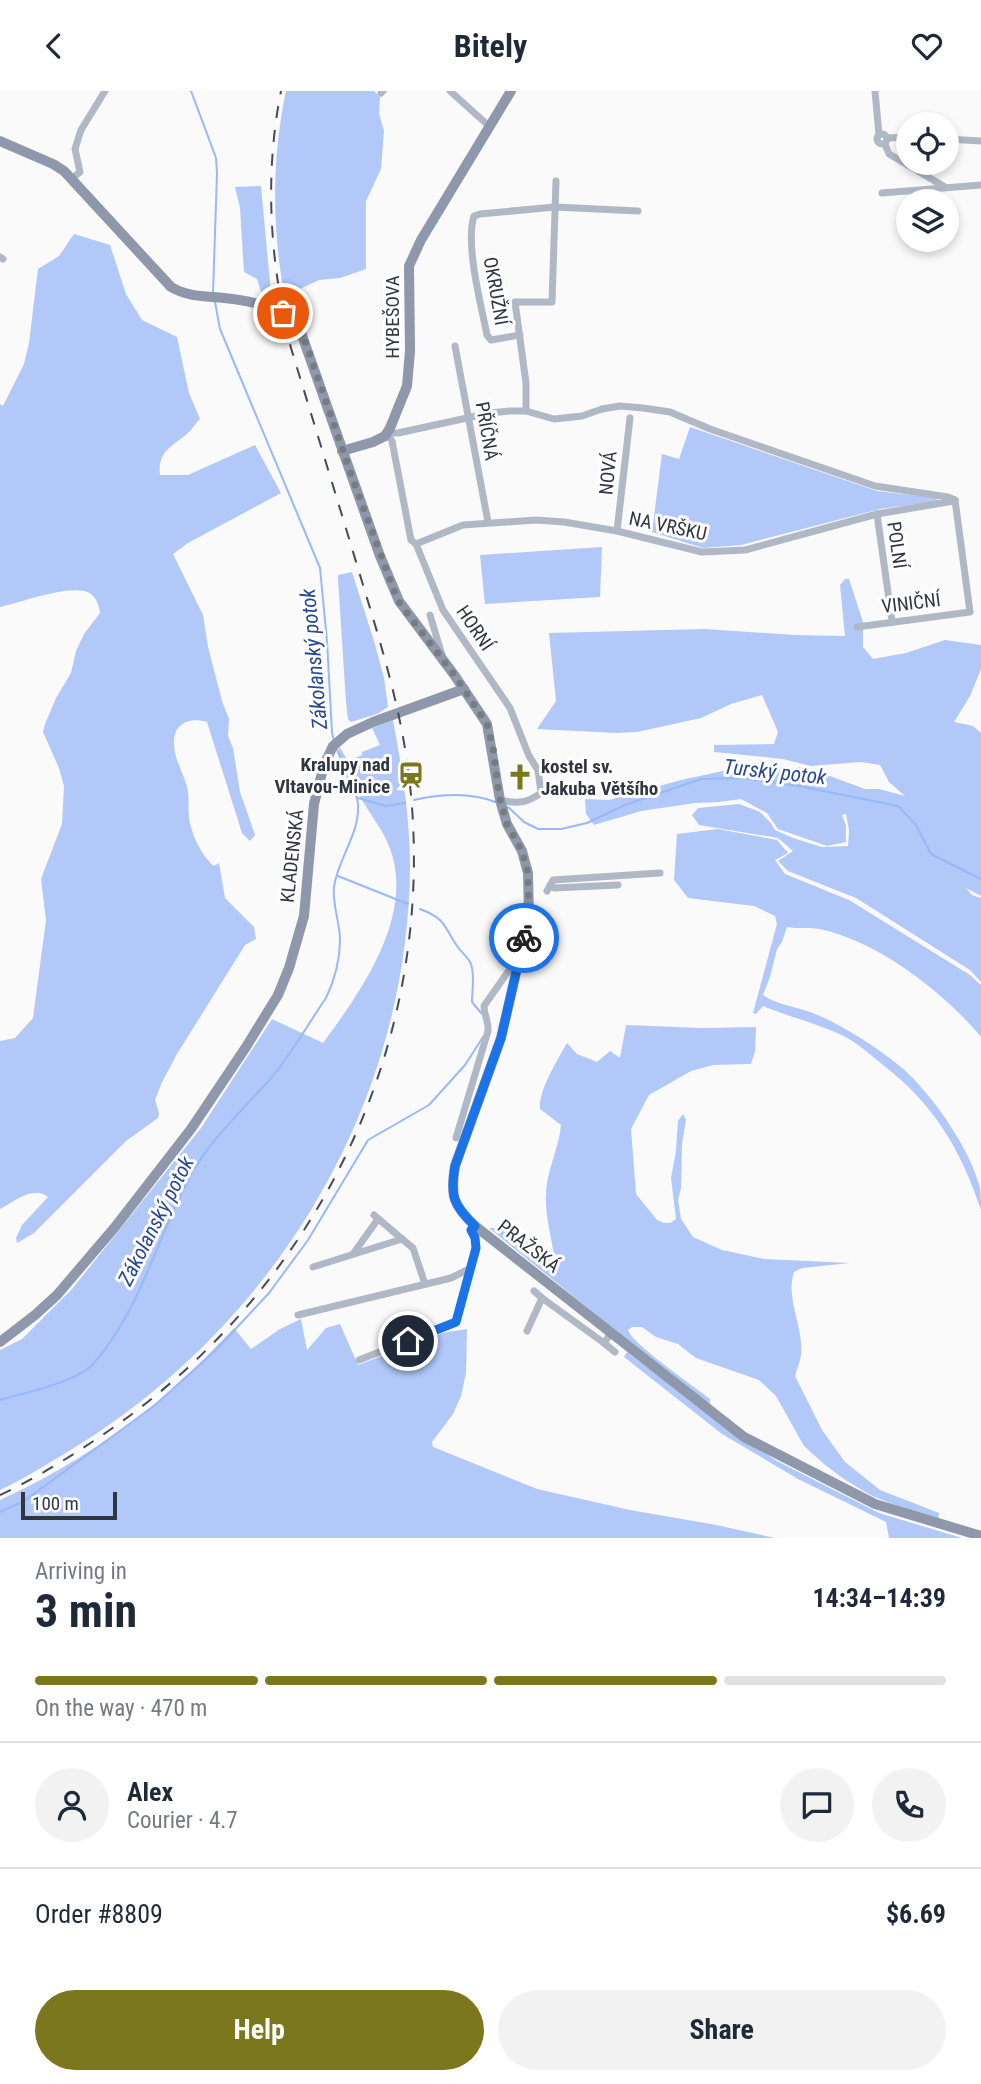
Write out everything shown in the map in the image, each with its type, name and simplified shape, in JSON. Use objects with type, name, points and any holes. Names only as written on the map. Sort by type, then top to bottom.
[{"type":"main road","name":"HYBEŠOVA","points":[[386,433],[409,376],[409,265],[421,240],[511,91]]},
{"type":"main road","points":[[0,141],[52,164],[71,179]]},
{"type":"main road","name":"PRAŽSKÁ","points":[[71,179],[171,287],[181,293],[238,300],[283,313],[299,327],[398,601],[487,724],[500,800],[507,824],[522,851],[528,873],[529,916],[501,1038],[455,1166],[453,1199],[461,1212],[473,1228],[744,1437],[875,1504],[981,1536]]},
{"type":"main road","points":[[342,451],[377,440],[386,433]]},
{"type":"main road","name":"KLADENSKÁ","points":[[0,1342],[57,1295],[115,1227],[191,1129],[278,995],[304,916],[314,804],[328,753],[340,739],[373,722],[464,689]]},
{"type":"street","points":[[71,179],[80,172],[75,149],[80,130],[105,91]]},
{"type":"street","points":[[450,91],[490,127]]},
{"type":"street","points":[[875,91],[889,154],[946,188]]},
{"type":"street","points":[[884,139],[896,138]]},
{"type":"street","points":[[959,140],[981,141]]},
{"type":"street","name":"OKRUŽNÍ","points":[[556,181],[555,208],[552,302],[515,302],[520,335],[491,340],[486,335],[473,262],[474,216],[555,208],[638,211]]},
{"type":"street","points":[[882,193],[981,185]]},
{"type":"street","points":[[520,335],[526,383],[526,411]]},
{"type":"street","name":"PŘÍČNÁ","points":[[455,347],[488,522]]},
{"type":"street","points":[[386,433],[398,433],[490,413],[526,411],[554,419],[582,417],[620,406],[670,412],[710,429],[865,482],[888,489],[948,497],[955,501]]},
{"type":"street","name":"NOVÁ","points":[[617,531],[630,418]]},
{"type":"street","name":"HORNÍ","points":[[386,433],[392,441],[411,540],[416,544],[443,610],[510,708],[529,756],[538,770],[541,793],[524,803],[500,800]]},
{"type":"street","name":"NA VRŠKU","points":[[416,544],[455,527],[488,522],[536,520],[617,531],[702,552],[745,550],[877,514],[955,501]]},
{"type":"street","name":"VINIČNÍ","points":[[857,627],[970,612],[955,501]]},
{"type":"street","name":"POLNÍ","points":[[877,514],[892,621]]},
{"type":"street","points":[[430,615],[443,660]]},
{"type":"street","points":[[618,885],[548,888],[553,880],[660,873]]},
{"type":"street","name":"PRAŽSKÁ","points":[[456,1137],[488,1031],[489,1022],[484,1016],[484,1006],[521,953]]},
{"type":"street","points":[[353,1255],[376,1217],[414,1248],[425,1284]]},
{"type":"street","points":[[359,1360],[456,1322],[476,1248],[473,1228]]},
{"type":"street","points":[[313,1267],[402,1239]]},
{"type":"street","points":[[298,1315],[451,1278],[471,1268]]},
{"type":"street","points":[[534,1291],[615,1352]]},
{"type":"street","points":[[527,1331],[542,1298]]},
{"type":"street","points":[[604,1343],[611,1333]]},
{"type":"shaded area","points":[[286,91],[374,91],[380,97],[379,113],[384,131],[381,169],[366,201],[366,269],[340,278],[319,280],[302,288],[286,304],[278,251],[275,197],[278,144]]},
{"type":"shaded area","points":[[261,186],[271,294],[261,292],[257,279],[244,272],[240,208],[235,187]]},
{"type":"shaded area","points":[[74,234],[110,245],[126,294],[142,320],[177,337],[189,393],[200,419],[164,455],[160,475],[188,475],[255,445],[281,493],[188,543],[173,554],[203,615],[208,647],[229,719],[228,736],[233,748],[240,792],[255,835],[250,841],[242,833],[207,722],[195,720],[180,726],[174,737],[176,756],[188,791],[190,824],[205,857],[214,866],[219,863],[225,898],[254,927],[256,939],[245,945],[177,1054],[155,1100],[158,1118],[126,1141],[34,1233],[17,1243],[16,1238],[22,1225],[48,1197],[30,1194],[0,1209],[0,1041],[15,1038],[33,1018],[46,920],[41,879],[62,824],[64,786],[43,732],[56,698],[71,673],[76,651],[84,634],[100,613],[91,594],[72,590],[0,607],[0,404],[3,406],[24,364],[38,269],[59,256]]},
{"type":"shaded area","points":[[690,427],[877,491],[936,498],[938,501],[880,509],[741,545],[703,548],[652,532],[662,454],[679,459]]},
{"type":"shaded area","points":[[602,547],[600,597],[485,604],[480,555]]},
{"type":"shaded area","points":[[352,572],[384,678],[388,707],[377,714],[351,722],[348,719],[346,702],[338,575]]},
{"type":"shaded area","points":[[845,579],[849,579],[863,622],[863,647],[873,659],[906,653],[945,640],[981,645],[981,669],[970,696],[954,722],[973,726],[981,733],[981,896],[966,888],[972,895],[981,898],[981,982],[970,970],[856,898],[788,871],[778,861],[793,851],[778,838],[699,825],[692,815],[698,808],[739,804],[760,812],[775,830],[822,847],[848,846],[846,814],[842,815],[846,826],[846,842],[827,846],[778,829],[767,813],[741,799],[641,811],[594,825],[586,814],[585,799],[609,800],[723,771],[767,777],[782,767],[787,777],[798,767],[865,789],[879,789],[905,796],[889,782],[880,765],[861,762],[811,766],[783,759],[714,752],[714,745],[774,744],[778,732],[762,695],[731,704],[701,718],[637,732],[537,729],[556,701],[549,633],[704,629],[845,636],[840,585]]},
{"type":"shaded area","points":[[393,720],[405,793],[410,849],[403,956],[385,1042],[355,1125],[315,1203],[266,1275],[208,1341],[142,1400],[69,1451],[0,1490],[0,1350],[22,1339],[72,1289],[201,1128],[272,1019],[323,1043],[371,970],[393,914],[396,886],[393,857],[381,830],[343,771],[339,746],[348,761],[362,755],[362,752],[380,745],[372,728]]},
{"type":"shaded area","points":[[718,829],[777,840],[788,853],[775,860],[785,874],[849,900],[970,975],[981,985],[981,1037],[929,986],[886,957],[842,935],[816,928],[787,927],[777,949],[763,995],[781,1004],[813,1013],[848,1030],[913,1078],[937,1107],[968,1156],[980,1188],[981,1210],[955,1148],[944,1130],[901,1080],[862,1048],[839,1034],[763,1006],[756,1014],[753,1013],[777,924],[775,916],[754,906],[688,898],[674,880],[677,834]]},
{"type":"shaded area","points":[[626,1025],[756,1027],[755,1051],[751,1064],[713,1065],[691,1071],[649,1095],[631,1129],[636,1194],[657,1220],[670,1223],[676,1219],[671,1178],[678,1121],[683,1114],[686,1120],[678,1200],[681,1219],[693,1237],[722,1250],[764,1259],[850,1263],[802,1268],[794,1272],[793,1303],[801,1345],[801,1358],[795,1376],[822,1430],[845,1462],[880,1490],[939,1513],[938,1522],[870,1495],[824,1464],[804,1446],[776,1396],[759,1380],[696,1358],[678,1344],[656,1337],[642,1327],[628,1330],[640,1345],[710,1399],[710,1407],[489,1228],[505,1228],[554,1255],[546,1195],[561,1125],[540,1109],[542,1093],[567,1043],[577,1054],[597,1062],[610,1051],[620,1058]]},
{"type":"shaded area","points":[[301,1319],[307,1350],[326,1328],[340,1324],[358,1365],[442,1333],[467,1329],[466,1373],[461,1396],[453,1414],[432,1442],[433,1447],[537,1489],[775,1538],[0,1538],[0,1500],[98,1446],[134,1420],[184,1378],[234,1328],[251,1349],[280,1329]]},
{"type":"shaded area","points":[[627,1352],[730,1430],[777,1461],[879,1513],[962,1538],[889,1538],[886,1522],[798,1479],[722,1434],[624,1357]]},
{"type":"waterway","name":"Zákolanský potok","points":[[191,91],[216,158],[213,293]]},
{"type":"waterway","name":"Zákolanský potok","points":[[215,302],[220,329],[320,568],[334,741]]},
{"type":"waterway","name":"Zákolanský potok","points":[[0,1400],[63,1381],[93,1364],[109,1344],[135,1299],[196,1165],[272,1077],[326,998],[336,970],[340,947],[334,887],[358,815],[355,792],[337,749]]},
{"type":"waterway","name":"Turský potok","points":[[508,807],[524,822],[538,829],[561,829],[587,823],[625,805],[701,779],[743,778],[799,786],[898,806],[916,825],[931,854],[981,879]]},
{"type":"waterway","name":"Turský potok","points":[[414,800],[455,795],[495,802]]},
{"type":"waterway","name":"Turský potok","points":[[358,798],[386,806],[405,803]]},
{"type":"waterway","points":[[338,876],[408,904]]},
{"type":"waterway","points":[[420,909],[439,920],[470,961],[473,973],[472,1002],[481,1013]]},
{"type":"waterway","points":[[0,1512],[24,1501],[154,1406],[217,1349],[269,1293],[308,1240],[368,1140],[429,1105],[465,1065],[483,1037]]},
{"type":"railway","points":[[0,1495],[98,1438],[175,1379],[242,1312],[299,1237],[346,1155],[381,1068],[404,977],[414,882],[410,785],[396,701],[291,348],[278,284],[271,188],[272,155],[281,91]]},
{"type":"way so far","points":[[283,313],[299,327],[303,335],[398,601],[455,676],[487,724],[499,795],[507,824],[522,851],[528,873],[529,916],[524,938]]},
{"type":"place","name":"Kralupy nad Vltavou-Minice","points":[[411,775]]},
{"type":"place","name":"kostel sv. Jakuba Většího","points":[[520,777]]},
{"type":"route","points":[[408,1341],[456,1322],[476,1248],[471,1230],[475,1226],[453,1199],[455,1166],[501,1038],[524,938]]}]
